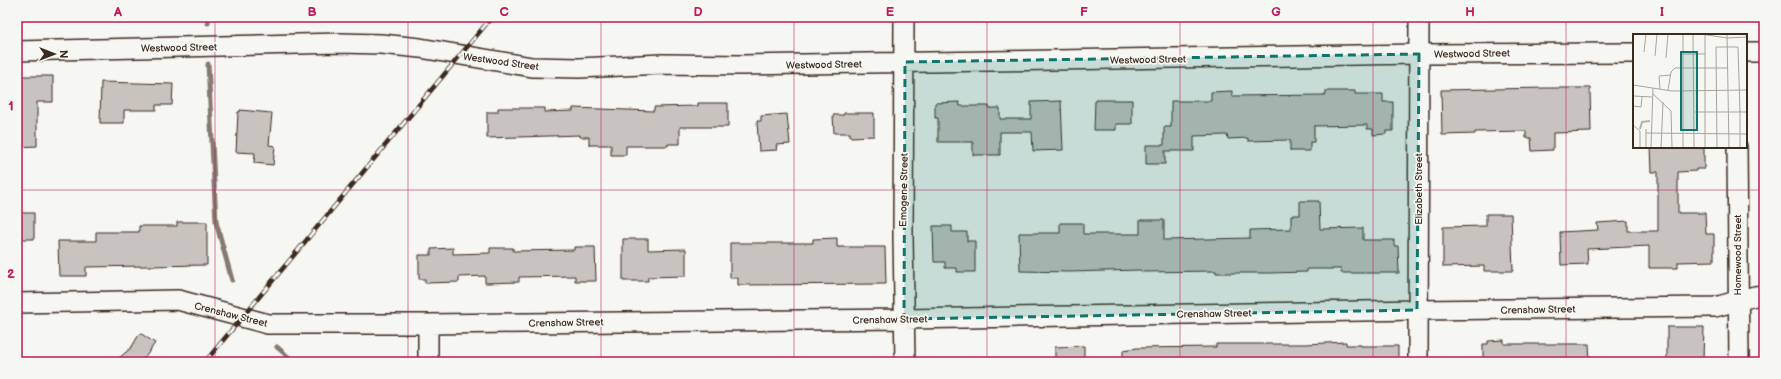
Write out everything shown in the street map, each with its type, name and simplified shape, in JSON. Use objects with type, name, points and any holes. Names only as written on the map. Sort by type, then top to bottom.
[{"type":"street","name":"Emogene Street","points":[[904,17],[905,62],[903,236],[905,362]]},
{"type":"street","name":"Elizabeth Street","points":[[1418,362],[1419,17]]},
{"type":"street","name":"Westwood Street","points":[[17,51],[339,43],[381,44],[420,48],[532,67],[579,68],[662,64],[743,65],[1633,52]]},
{"type":"street","points":[[1747,52],[1764,52]]},
{"type":"street","name":"Homewood Street","points":[[1737,148],[1738,362]]},
{"type":"street","name":"Crenshaw Street","points":[[17,303],[178,300],[268,324],[428,324],[904,319],[1417,310],[1715,307],[1738,300],[1764,295]]},
{"type":"street","points":[[428,324],[428,362]]},
{"type":"highlighted area","points":[[1419,54],[1417,310],[904,319],[905,62]]},
{"type":"building","points":[[17,76],[53,76],[53,102],[37,102],[37,146],[17,147]]},
{"type":"building","points":[[101,82],[173,84],[172,105],[156,105],[156,110],[124,110],[124,123],[100,123]]},
{"type":"building","points":[[1590,88],[1591,132],[1553,133],[1553,150],[1532,151],[1531,138],[1526,138],[1526,131],[1475,132],[1475,134],[1442,135],[1441,90]]},
{"type":"building","points":[[1232,91],[1232,96],[1326,95],[1326,91],[1355,91],[1355,94],[1383,94],[1383,102],[1393,102],[1393,131],[1386,131],[1386,134],[1373,135],[1373,129],[1367,129],[1367,125],[1314,126],[1314,142],[1310,142],[1310,151],[1290,151],[1290,140],[1248,141],[1248,138],[1228,139],[1227,135],[1194,136],[1194,151],[1165,151],[1165,164],[1146,164],[1146,145],[1164,145],[1164,127],[1171,127],[1171,101],[1211,101],[1211,92]]},
{"type":"building","points":[[1095,100],[1132,100],[1132,124],[1116,124],[1116,130],[1094,130]]},
{"type":"building","points":[[1061,101],[1063,150],[1033,151],[1032,132],[1000,132],[1000,155],[973,155],[973,142],[938,142],[938,118],[935,118],[935,103],[959,102],[960,106],[989,106],[989,108],[1000,108],[1000,119],[1031,119],[1031,102]]},
{"type":"building","points":[[698,103],[728,103],[728,127],[680,127],[680,144],[668,144],[668,146],[626,146],[626,155],[611,155],[611,145],[589,145],[589,137],[580,137],[580,135],[487,138],[487,112],[498,112],[498,108],[545,108],[545,112],[573,111],[573,108],[654,111],[654,107],[698,106]]},
{"type":"building","points":[[240,110],[272,113],[269,145],[275,146],[273,165],[254,163],[255,153],[236,152],[238,112],[240,112]]},
{"type":"building","points":[[844,113],[874,113],[874,136],[850,137],[850,133],[834,133],[833,115],[844,115]]},
{"type":"building","points":[[787,114],[790,144],[776,145],[777,150],[759,151],[757,121],[761,121],[761,116]]},
{"type":"building","points":[[1651,148],[1704,148],[1704,169],[1678,172],[1678,213],[1705,213],[1706,234],[1714,234],[1714,261],[1678,262],[1678,268],[1649,268],[1649,246],[1587,249],[1588,264],[1561,265],[1560,232],[1598,230],[1597,223],[1628,221],[1628,231],[1658,231],[1658,172],[1652,172]]},
{"type":"building","points":[[1300,201],[1319,201],[1320,229],[1363,228],[1363,240],[1394,240],[1394,246],[1398,246],[1399,273],[1341,273],[1341,269],[1307,269],[1307,272],[1269,273],[1216,273],[1216,271],[1143,272],[1140,270],[1070,272],[1020,271],[1019,233],[1060,233],[1060,223],[1083,223],[1083,234],[1140,234],[1140,220],[1164,220],[1164,240],[1250,238],[1250,230],[1291,229],[1291,215],[1300,215]]},
{"type":"building","points":[[17,213],[34,213],[34,239],[17,239]]},
{"type":"building","points":[[1486,214],[1511,214],[1513,271],[1484,271],[1484,266],[1443,267],[1443,227],[1486,226]]},
{"type":"building","points":[[177,222],[207,222],[207,265],[86,267],[86,276],[59,276],[58,241],[96,241],[96,232],[139,232],[139,226],[177,226]]},
{"type":"building","points":[[933,226],[952,226],[952,232],[967,232],[967,241],[975,241],[975,272],[957,272],[957,268],[945,268],[945,262],[934,262]]},
{"type":"building","points":[[837,238],[837,247],[885,247],[886,284],[738,285],[738,278],[730,278],[730,243],[813,243],[813,239]]},
{"type":"building","points":[[623,239],[648,239],[648,250],[686,249],[686,276],[648,277],[648,281],[623,281]]},
{"type":"building","points":[[574,247],[595,247],[596,281],[575,281],[575,276],[519,277],[519,282],[485,283],[485,276],[459,277],[459,282],[425,283],[425,279],[419,279],[419,255],[431,255],[431,249],[453,248],[453,254],[490,253],[490,248],[513,248],[513,251],[574,250]]},
{"type":"building","points":[[1667,327],[1704,327],[1703,359],[1667,359]]},
{"type":"building","points":[[140,333],[155,343],[142,362],[114,362],[131,348]]},
{"type":"building","points":[[1504,340],[1504,344],[1589,344],[1590,362],[1483,362],[1483,344],[1488,344],[1488,341]]},
{"type":"building","points":[[1346,342],[1346,345],[1398,346],[1398,362],[1123,362],[1123,350],[1137,348],[1216,347],[1216,344],[1306,344]]},
{"type":"building","points":[[1084,346],[1084,362],[1055,362],[1055,347]]},
{"type":"waterway","points":[[208,17],[208,23]]},
{"type":"waterway","points":[[208,64],[216,222],[232,280]]},
{"type":"waterway","points":[[277,347],[294,362]]},
{"type":"railway","points":[[205,362],[492,17]]}]
